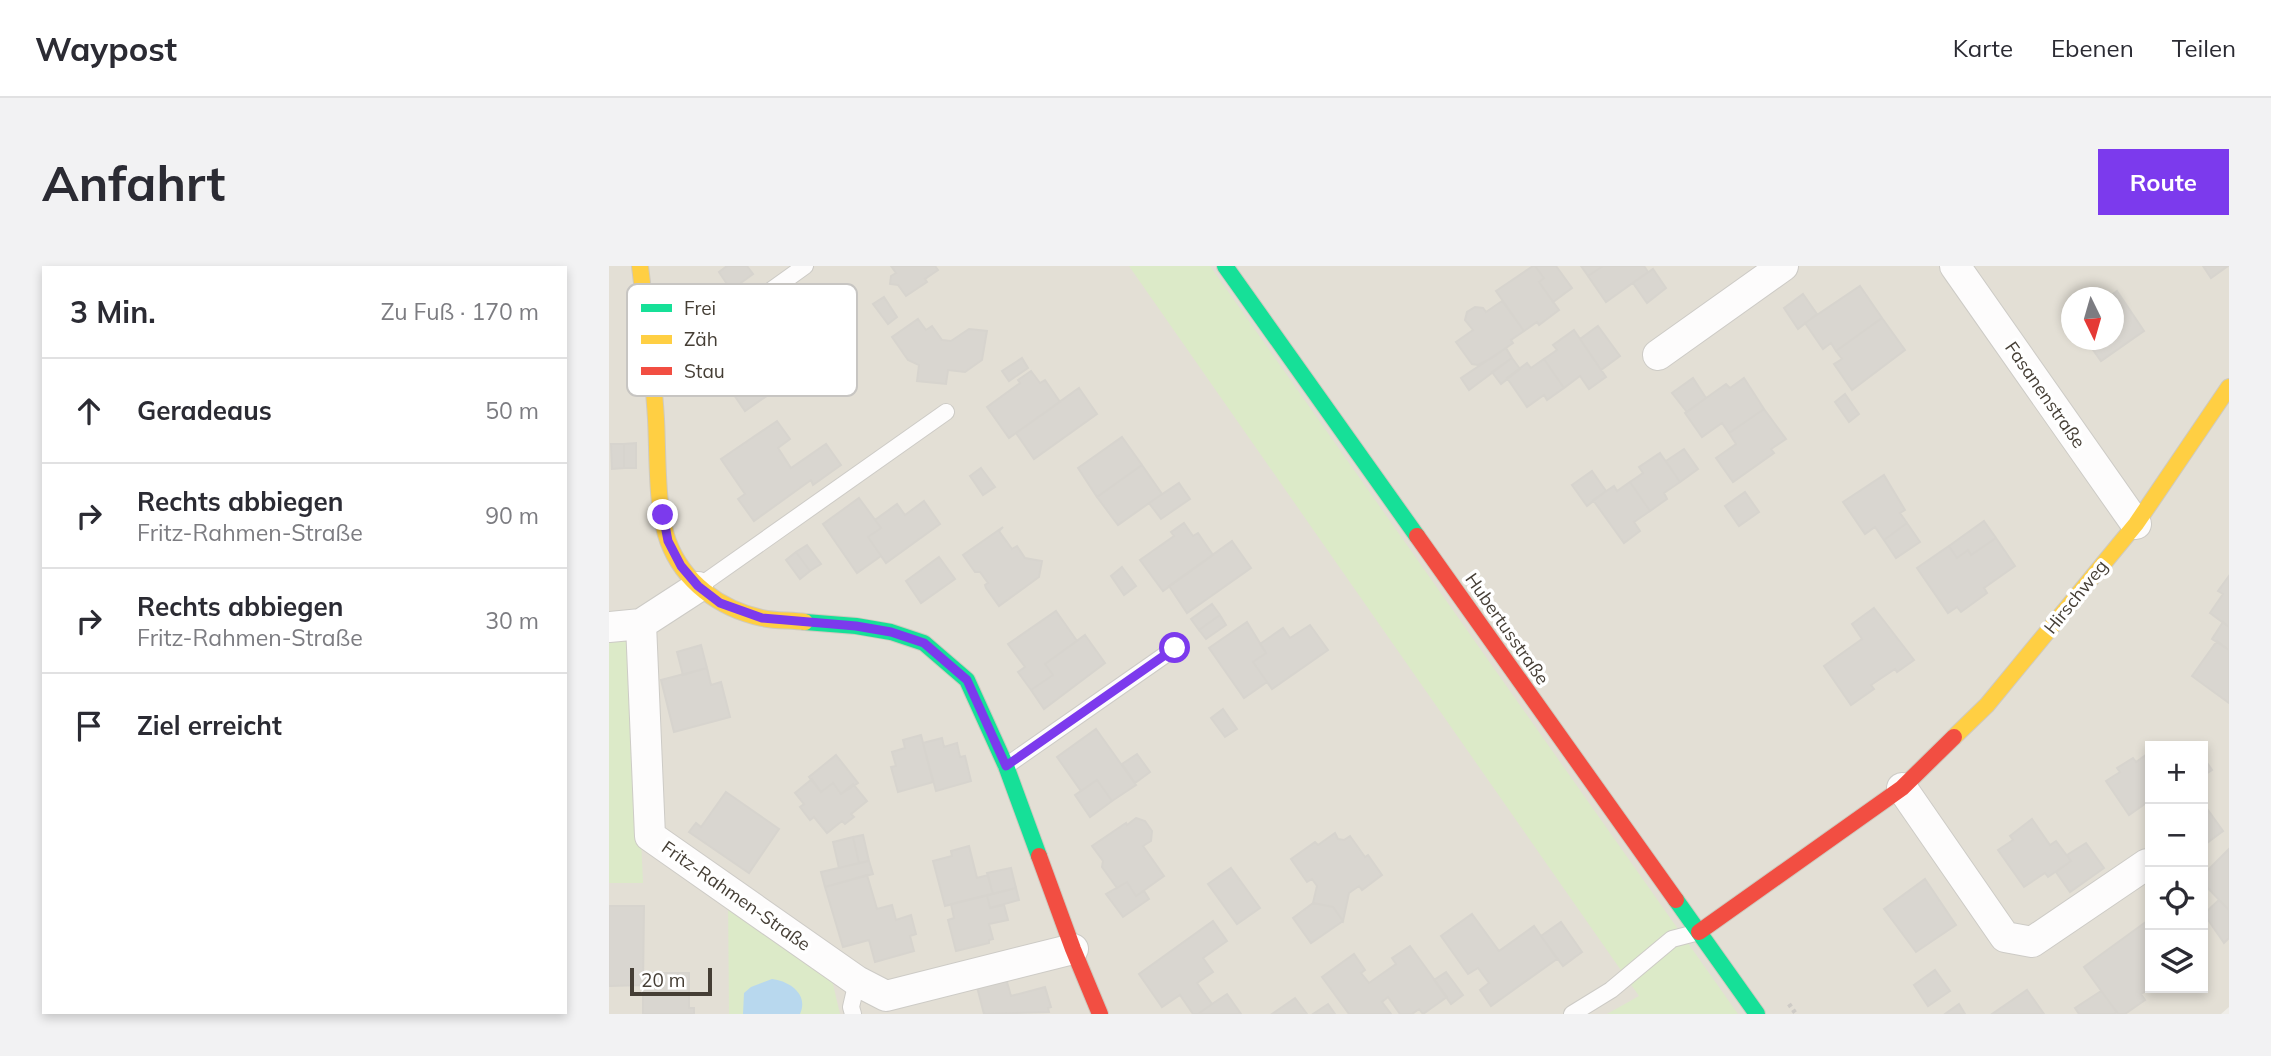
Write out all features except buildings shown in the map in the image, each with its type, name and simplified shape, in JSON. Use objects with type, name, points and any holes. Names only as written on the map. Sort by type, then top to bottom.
[{"type":"street","points":[[641,266],[643,284]]},
{"type":"street","name":"Hubertusstraße","points":[[1225,266],[1757,1014]]},
{"type":"street","points":[[1658,355],[1783,266]]},
{"type":"street","name":"Fasanenstraße","points":[[1955,266],[2136,524]]},
{"type":"street","name":"Hirschweg","points":[[1699,932],[1902,788],[1987,705],[2136,524],[2229,387]]},
{"type":"street","points":[[654,396],[665,528],[668,541],[681,566],[698,586],[720,603],[762,618],[879,630],[924,643],[967,680],[1006,766],[1073,949],[1100,1014]]},
{"type":"street","points":[[609,627],[641,624],[698,586]]},
{"type":"street","name":"Fritz-Rahmen-Straße","points":[[641,624],[650,836],[857,981],[886,996],[1073,949]]},
{"type":"street","points":[[1902,788],[2005,937],[2032,942],[2145,865]]},
{"type":"lane","points":[[780,284],[805,266]]},
{"type":"lane","points":[[698,586],[946,412]]},
{"type":"lane","points":[[1006,766],[1175,648]]},
{"type":"lane","points":[[1572,1014],[1611,990],[1672,939],[1699,932]]},
{"type":"lane","points":[[853,1014],[851,1007],[857,981]]},
{"type":"shaded area","points":[[609,266],[2229,266],[2229,1007],[2221,1014],[609,1014]]},
{"type":"green space","points":[[1129,266],[1210,266],[1738,1014],[1607,1014],[1639,996]]},
{"type":"green space","points":[[632,634],[643,883],[609,883],[609,636]]},
{"type":"green space","points":[[728,893],[828,963],[840,1014],[729,1014]]},
{"type":"water","points":[[772,979],[785,982],[800,995],[800,1014],[743,1014],[744,993],[751,987]]},
{"type":"traffic: fast","points":[[1225,266],[1417,536]]},
{"type":"traffic: fast","points":[[805,622],[891,632],[924,643],[967,680],[1006,766],[1039,856]]},
{"type":"traffic: fast","points":[[1676,900],[1757,1014]]},
{"type":"traffic: slow","points":[[640,266],[642,284]]},
{"type":"traffic: slow","points":[[1954,737],[1987,705],[2136,524],[2229,387]]},
{"type":"traffic: slow","points":[[655,396],[659,497],[664,528],[683,569],[705,592],[732,608],[762,618],[805,622]]},
{"type":"traffic: jam","points":[[1417,536],[1676,900]]},
{"type":"traffic: jam","points":[[1699,932],[1902,788],[1954,737]]},
{"type":"traffic: jam","points":[[1039,856],[1100,1014]]},
{"type":"route","points":[[663,515],[668,541],[681,566],[698,586],[720,603],[762,618],[856,626],[891,632],[924,643],[967,680],[1006,766],[1175,648]]}]
